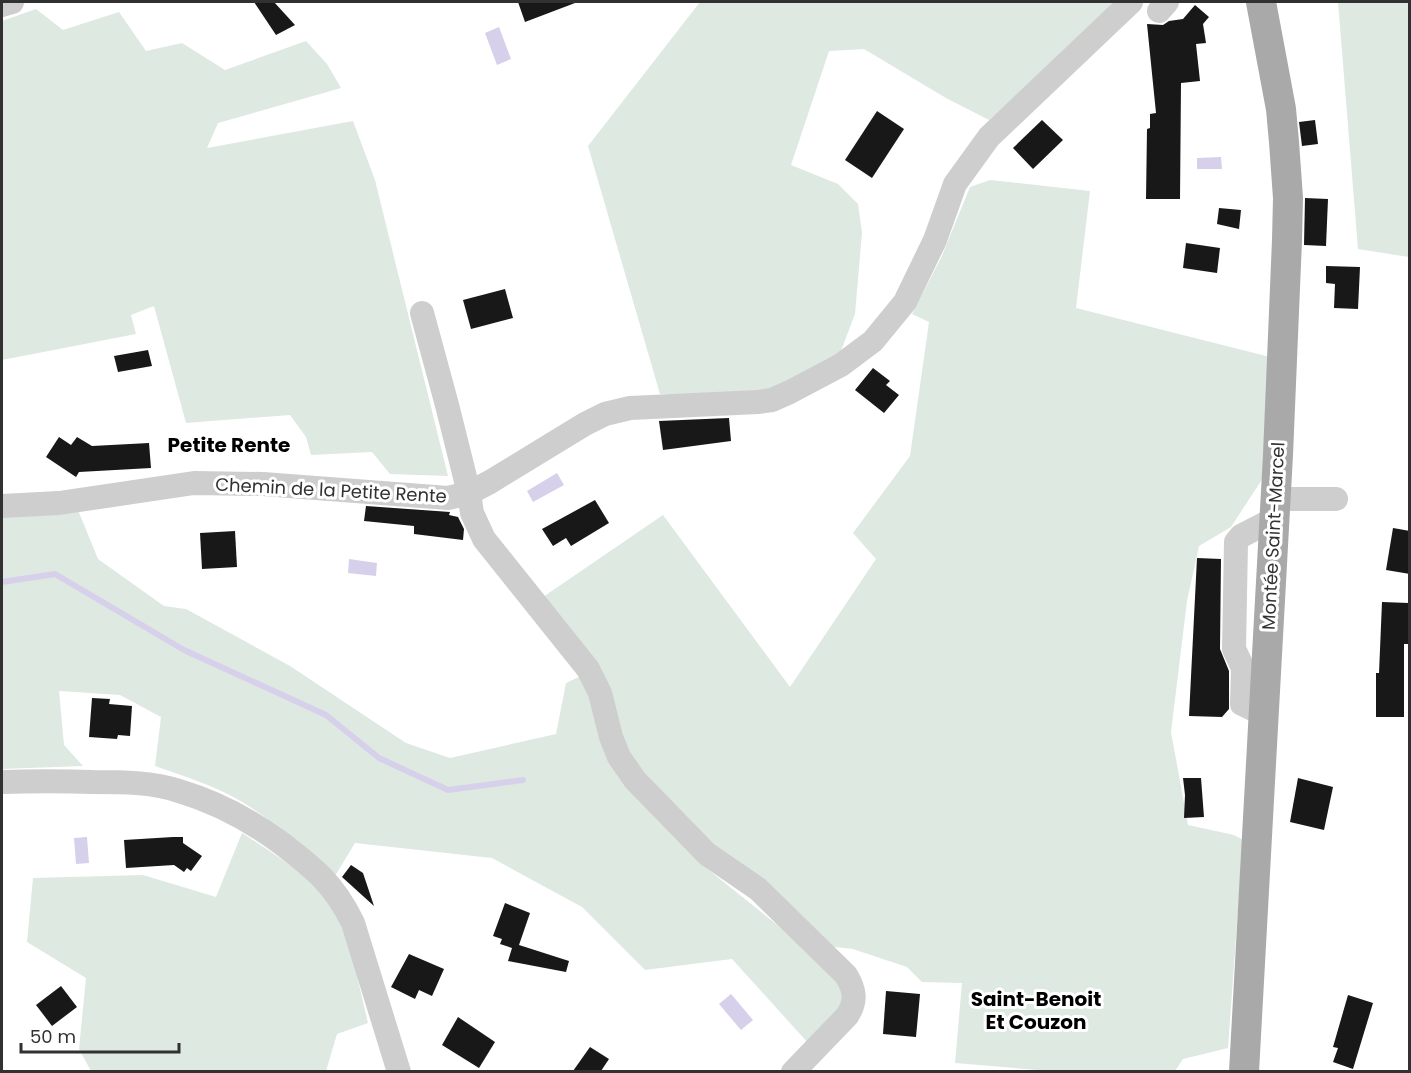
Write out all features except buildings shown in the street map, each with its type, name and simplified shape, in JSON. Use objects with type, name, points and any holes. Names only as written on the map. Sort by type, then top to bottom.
[{"type":"main road","name":"Montée Saint-Marcel","points":[[1244,1071],[1283,348],[1287,198],[1281,110],[1261,2]]},
{"type":"street","points":[[2,5],[12,2]]},
{"type":"street","name":"Chemin de la Petite Rente","points":[[2,506],[59,503],[194,483],[263,484],[448,498],[469,493],[605,414],[630,408],[744,404],[772,400],[790,393],[841,365],[873,341],[905,302],[935,240],[955,184],[989,137],[1131,2]]},
{"type":"street","points":[[422,313],[469,493],[472,513],[484,539],[588,669],[600,693],[611,738],[619,757],[635,780],[707,854],[758,889],[846,975],[853,986],[855,998],[853,1007],[847,1016],[793,1071]]},
{"type":"street","points":[[1274,509],[1336,499]]},
{"type":"street","points":[[2,782],[131,782],[167,788],[204,799],[268,834],[324,878],[344,906],[353,923],[399,1071]]},
{"type":"shaded area","points":[[700,2],[1118,2],[989,120],[946,98],[864,49],[829,51],[791,165],[838,184],[858,204],[862,233],[855,314],[839,356],[763,393],[728,397],[660,394],[588,146]]},
{"type":"shaded area","points":[[1338,2],[1409,2],[1409,257],[1358,249]]},
{"type":"shaded area","points":[[36,9],[63,30],[119,12],[146,51],[182,43],[225,70],[306,41],[327,64],[341,88],[218,123],[207,148],[353,121],[375,180],[448,476],[390,474],[372,452],[311,455],[306,437],[290,415],[186,423],[154,306],[131,315],[136,334],[2,360],[2,21]]},
{"type":"shaded area","points":[[499,27],[511,59],[497,65],[485,33]]},
{"type":"shaded area","points":[[1221,157],[1222,169],[1197,169],[1197,158]]},
{"type":"shaded area","points":[[990,180],[1090,191],[1076,308],[1270,357],[1263,478],[1231,527],[1199,546],[1187,601],[1171,732],[1188,825],[1234,835],[1243,840],[1228,1048],[1183,1059],[1175,1071],[1062,1072],[955,1063],[962,983],[922,982],[907,967],[853,949],[834,947],[808,923],[728,861],[645,780],[543,597],[663,515],[790,687],[876,559],[853,533],[910,456],[929,322],[912,314],[941,258],[970,187]]},
{"type":"shaded area","points":[[557,473],[564,485],[533,502],[527,491]]},
{"type":"shaded area","points":[[78,510],[98,559],[164,606],[186,609],[290,666],[406,743],[450,758],[556,734],[566,683],[583,675],[596,700],[705,867],[821,960],[839,983],[845,997],[841,1011],[809,1044],[732,959],[645,970],[582,907],[492,858],[355,843],[335,876],[287,834],[244,803],[207,785],[155,766],[161,717],[120,695],[59,691],[64,745],[83,766],[2,769],[2,514]]},
{"type":"shaded area","points":[[349,559],[377,563],[376,576],[348,573]]},
{"type":"shaded area","points":[[242,833],[301,874],[331,905],[348,944],[368,1023],[337,1034],[326,1071],[91,1071],[79,1049],[86,978],[27,942],[33,878],[143,875],[216,897]]},
{"type":"shaded area","points":[[87,837],[89,863],[76,864],[74,838]]},
{"type":"shaded area","points":[[731,994],[753,1020],[741,1030],[719,1004]]},
{"type":"waterway","points":[[2,582],[55,574],[184,650],[326,715],[379,758],[448,790],[523,780]]},
{"type":"district","name":"Petite Rente","points":[[229,445]]},
{"type":"district","name":"Saint-Benoit Et Couzon","points":[[1036,1010]]}]
